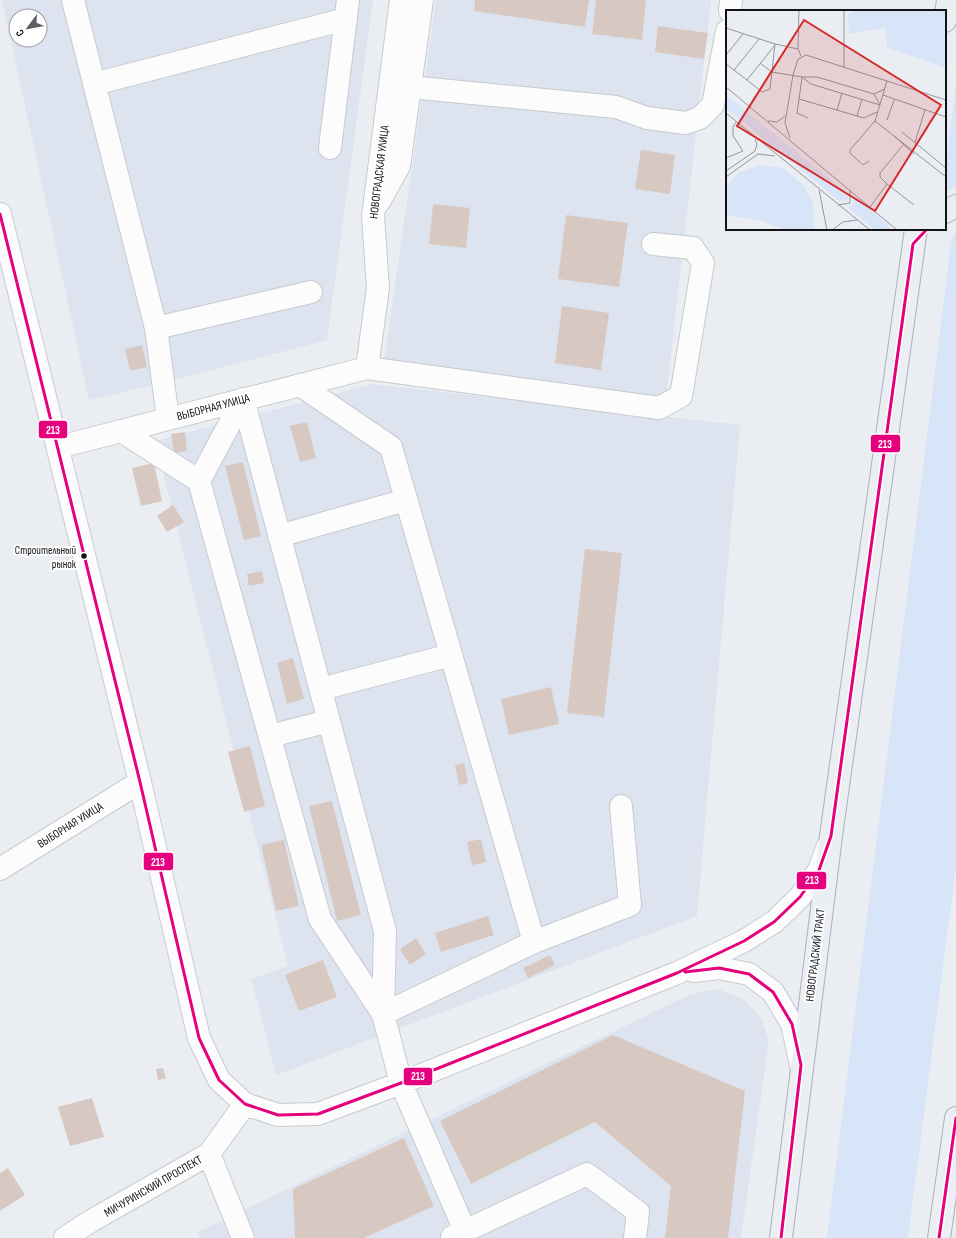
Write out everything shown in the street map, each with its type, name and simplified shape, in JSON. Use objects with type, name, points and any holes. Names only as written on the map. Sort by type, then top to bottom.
[{"type":"main road","points":[[946,14],[948,0]]},
{"type":"main road","points":[[946,211],[956,206]]},
{"type":"main road","name":"НОВОГРАДСКИЙ ТРАКТ","points":[[781,1238],[801,1065],[831,836],[919,234]]},
{"type":"main road","points":[[939,1238],[956,1118]]},
{"type":"street","points":[[73,0],[156,328],[168,419]]},
{"type":"street","name":"НОВОГРАДСКАЯ УЛИЦА","points":[[367,368],[378,288],[372,216],[401,0]]},
{"type":"street","points":[[372,216],[399,166],[422,0]]},
{"type":"street","points":[[730,10],[731,0]]},
{"type":"street","points":[[94,84],[347,10],[330,148]]},
{"type":"street","points":[[410,87],[616,107],[647,118],[686,123],[700,118],[713,105],[726,37]]},
{"type":"street","points":[[0,214],[59,447],[140,782],[198,1038],[219,1080],[245,1104],[278,1115],[318,1114],[401,1084],[677,973],[744,941],[774,922],[800,897],[819,870],[831,836]]},
{"type":"street","points":[[367,368],[659,408],[681,396],[703,264],[693,248],[653,244]]},
{"type":"street","points":[[156,328],[311,292]]},
{"type":"street","name":"ВЫБОРНАЯ УЛИЦА","points":[[59,447],[367,368]]},
{"type":"street","points":[[300,385],[391,447],[534,942]]},
{"type":"street","points":[[199,481],[243,400]]},
{"type":"street","points":[[243,400],[385,931],[383,1014],[401,1084],[460,1236],[587,1174],[638,1212],[635,1238]]},
{"type":"street","points":[[121,431],[199,481],[320,919],[383,1014]]},
{"type":"street","points":[[279,536],[406,500]]},
{"type":"street","points":[[321,689],[451,655]]},
{"type":"street","points":[[270,736],[329,721]]},
{"type":"street","name":"ВЫБОРНАЯ УЛИЦА","points":[[0,869],[140,782]]},
{"type":"street","points":[[383,1014],[534,942],[630,905],[622,806]]},
{"type":"street","points":[[677,973],[719,968],[749,974],[773,992],[792,1024],[801,1065]]},
{"type":"street","name":"МИЧУРИНСКИЙ ПРОСПЕКТ","points":[[65,1238],[90,1221],[209,1154],[245,1104]]},
{"type":"street","points":[[209,1154],[243,1238]]},
{"type":"shaded area","points":[[2,0],[373,0],[327,340],[163,383],[89,400],[12,48],[48,48],[48,8],[8,8],[8,28]]},
{"type":"shaded area","points":[[436,0],[711,0],[666,400],[384,361]]},
{"type":"shaded area","points":[[956,88],[956,187],[946,191],[946,159]]},
{"type":"shaded area","points":[[956,230],[956,866],[908,1238],[827,1238],[951,243]]},
{"type":"shaded area","points":[[372,384],[740,425],[697,916],[276,1075],[251,979],[288,966],[155,441]]},
{"type":"shaded area","points":[[718,989],[743,999],[761,1018],[769,1040],[741,1238],[200,1238],[198,1232],[691,994]]},
{"type":"building","points":[[475,0],[589,0],[585,27],[474,11]]},
{"type":"building","points":[[596,0],[646,0],[642,40],[592,34]]},
{"type":"building","points":[[658,26],[708,33],[704,59],[655,52]]},
{"type":"building","points":[[641,150],[675,155],[670,194],[635,189]]},
{"type":"building","points":[[433,204],[470,208],[466,248],[429,244]]},
{"type":"building","points":[[566,215],[628,223],[619,287],[558,279]]},
{"type":"building","points":[[562,306],[609,313],[601,370],[555,363]]},
{"type":"building","points":[[142,345],[147,367],[130,371],[125,349]]},
{"type":"building","points":[[307,422],[316,458],[300,462],[290,426]]},
{"type":"building","points":[[185,432],[187,451],[174,453],[171,434]]},
{"type":"building","points":[[243,462],[261,536],[244,540],[225,466]]},
{"type":"building","points":[[154,463],[162,501],[141,506],[132,468]]},
{"type":"building","points":[[173,505],[184,522],[167,532],[157,516]]},
{"type":"building","points":[[585,549],[622,553],[604,717],[567,713]]},
{"type":"building","points":[[262,571],[264,583],[249,586],[247,574]]},
{"type":"building","points":[[293,658],[304,699],[287,704],[277,663]]},
{"type":"building","points":[[551,687],[559,724],[509,735],[501,699]]},
{"type":"building","points":[[250,746],[265,806],[244,812],[228,752]]},
{"type":"building","points":[[464,763],[468,783],[459,785],[455,765]]},
{"type":"building","points":[[332,801],[361,915],[337,921],[309,806]]},
{"type":"building","points":[[481,839],[486,862],[472,865],[467,842]]},
{"type":"building","points":[[284,840],[299,906],[276,911],[261,845]]},
{"type":"building","points":[[488,916],[494,935],[441,952],[435,933]]},
{"type":"building","points":[[416,938],[426,954],[410,965],[400,949]]},
{"type":"building","points":[[550,955],[555,965],[528,978],[523,968]]},
{"type":"building","points":[[323,960],[337,997],[299,1011],[285,975]]},
{"type":"building","points":[[613,1035],[745,1091],[728,1238],[665,1238],[671,1186],[595,1122],[471,1184],[440,1121]]},
{"type":"building","points":[[163,1068],[166,1078],[158,1080],[156,1069]]},
{"type":"building","points":[[92,1098],[104,1137],[70,1146],[58,1107]]},
{"type":"building","points":[[404,1138],[434,1206],[364,1238],[295,1238],[293,1189]]},
{"type":"building","points":[[8,1168],[25,1195],[0,1211],[0,1173]]},
{"type":"transit line","name":"213","points":[[0,214],[140,782],[199,1038],[219,1080],[245,1104],[278,1115],[318,1114],[401,1083],[677,973],[744,941],[774,922],[800,897],[819,870],[831,836],[913,244],[926,230]]},
{"type":"transit line","name":"213","points":[[685,972],[719,968],[749,974],[773,992],[792,1024],[801,1065],[781,1238]]},
{"type":"transit line","name":"213","points":[[939,1238],[956,1118]]},
{"type":"place","name":"Строительный рынок","points":[[84,556]]}]
